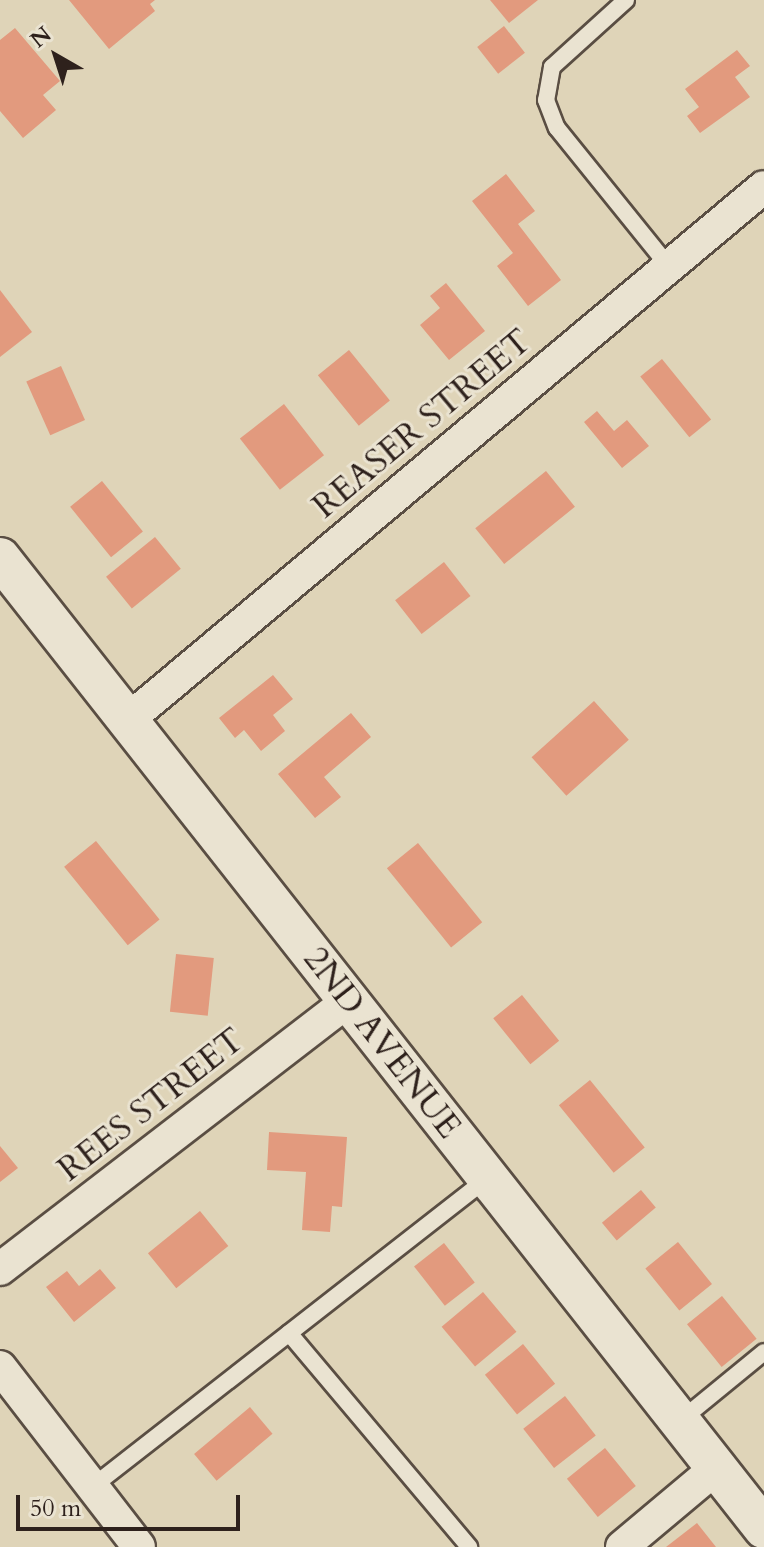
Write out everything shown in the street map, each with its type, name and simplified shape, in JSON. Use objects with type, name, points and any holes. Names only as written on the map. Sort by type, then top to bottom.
[{"type":"street","name":"REASER STREET","points":[[129,719],[764,187]]},
{"type":"street","name":"2ND AVENUE","points":[[0,558],[764,1528]]},
{"type":"street","name":"REES STREET","points":[[0,1269],[348,1001]]},
{"type":"street","points":[[0,1367],[139,1547]]},
{"type":"street","points":[[622,1547],[716,1468]]},
{"type":"lane","points":[[626,0],[552,67],[546,100],[557,128],[669,267]]},
{"type":"lane","points":[[92,1487],[488,1178]]},
{"type":"lane","points":[[289,1333],[469,1547]]},
{"type":"lane","points":[[679,1421],[764,1352]]},
{"type":"building","points":[[69,0],[155,0],[150,4],[155,11],[109,49]]},
{"type":"building","points":[[490,0],[538,0],[509,23]]},
{"type":"building","points":[[504,26],[525,53],[498,74],[477,47]]},
{"type":"building","points":[[15,28],[60,81],[43,95],[56,110],[23,138],[0,111],[0,40]]},
{"type":"building","points":[[737,50],[750,66],[735,77],[750,97],[700,133],[687,116],[699,107],[685,89]]},
{"type":"building","points":[[506,174],[535,211],[518,224],[561,280],[528,306],[497,266],[513,253],[472,201]]},
{"type":"building","points":[[446,283],[485,331],[449,360],[420,325],[440,308],[430,296]]},
{"type":"building","points":[[0,290],[32,332],[0,357]]},
{"type":"building","points":[[349,350],[390,401],[359,426],[318,375]]},
{"type":"building","points":[[662,359],[711,420],[689,437],[640,377]]},
{"type":"building","points":[[61,366],[85,420],[50,435],[26,381]]},
{"type":"building","points":[[284,404],[324,455],[280,490],[240,438]]},
{"type":"building","points":[[597,411],[614,431],[627,420],[649,446],[622,468],[584,422]]},
{"type":"building","points":[[546,471],[575,507],[504,564],[475,528]]},
{"type":"building","points":[[102,481],[143,532],[111,557],[70,507]]},
{"type":"building","points":[[155,537],[181,569],[132,609],[106,577]]},
{"type":"building","points":[[444,562],[470,596],[422,634],[395,600]]},
{"type":"building","points":[[273,675],[293,699],[273,715],[285,731],[261,751],[244,730],[235,738],[219,718]]},
{"type":"building","points":[[594,701],[629,740],[566,796],[532,757]]},
{"type":"building","points":[[351,713],[371,737],[324,777],[341,797],[315,818],[278,774]]},
{"type":"building","points":[[96,841],[160,919],[128,945],[64,867]]},
{"type":"building","points":[[418,843],[482,922],[451,947],[387,868]]},
{"type":"building","points":[[176,954],[214,958],[208,1016],[170,1012]]},
{"type":"building","points":[[522,995],[559,1041],[530,1064],[493,1018]]},
{"type":"building","points":[[590,1080],[645,1148],[614,1173],[559,1105]]},
{"type":"building","points":[[269,1132],[347,1137],[342,1207],[332,1206],[330,1232],[302,1230],[306,1172],[267,1170]]},
{"type":"building","points":[[0,1146],[18,1168],[0,1182]]},
{"type":"building","points":[[641,1190],[656,1208],[617,1240],[602,1223]]},
{"type":"building","points":[[200,1211],[228,1246],[176,1288],[148,1253]]},
{"type":"building","points":[[678,1242],[712,1284],[679,1310],[645,1268]]},
{"type":"building","points":[[444,1243],[475,1282],[445,1306],[414,1266]]},
{"type":"building","points":[[100,1269],[116,1288],[74,1322],[46,1287],[67,1271],[79,1286]]},
{"type":"building","points":[[483,1292],[516,1332],[475,1367],[442,1327]]},
{"type":"building","points":[[722,1296],[757,1339],[722,1367],[687,1324]]},
{"type":"building","points":[[523,1344],[555,1384],[517,1414],[485,1375]]},
{"type":"building","points":[[565,1396],[596,1435],[554,1468],[523,1429]]},
{"type":"building","points":[[250,1407],[272,1434],[217,1481],[194,1454]]},
{"type":"building","points":[[605,1448],[636,1486],[598,1517],[567,1479]]},
{"type":"building","points":[[697,1523],[716,1547],[666,1547]]}]
